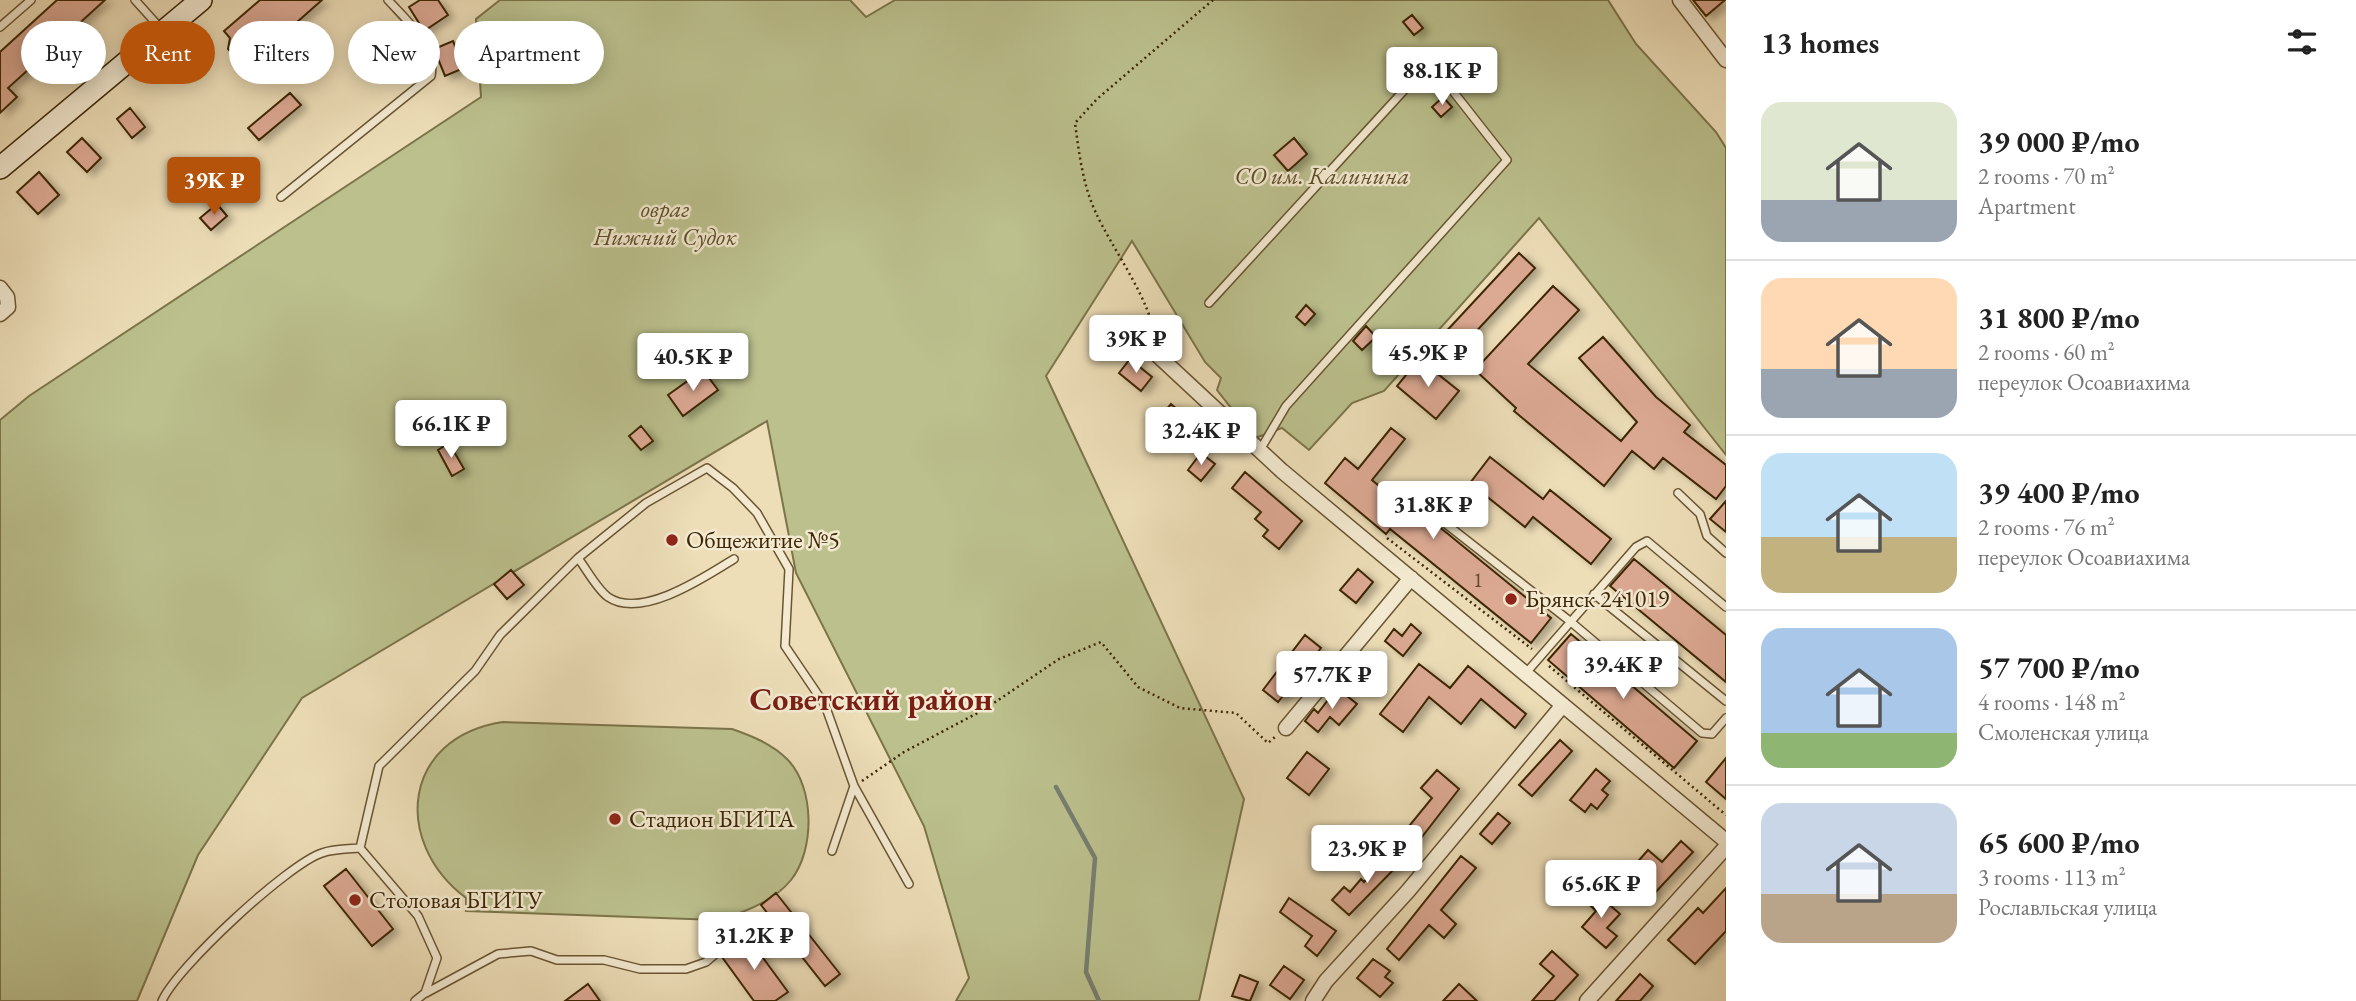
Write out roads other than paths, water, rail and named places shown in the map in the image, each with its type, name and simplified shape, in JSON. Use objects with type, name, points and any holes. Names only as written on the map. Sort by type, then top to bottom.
[{"type":"main road","points":[[176,21],[201,0]]},
{"type":"main road","points":[[0,168],[120,68]]},
{"type":"street","points":[[1681,0],[1726,60]]},
{"type":"street","points":[[0,288],[7,297],[8,307],[0,314]]},
{"type":"street","points":[[1152,350],[1260,451],[1726,841]]},
{"type":"street","points":[[1286,728],[1411,578]]},
{"type":"street","points":[[1312,1001],[1326,981],[1408,891],[1563,705]]},
{"type":"street","points":[[1587,1001],[1726,847]]},
{"type":"lane","points":[[0,27],[31,0]]},
{"type":"lane","points":[[135,0],[155,21]]},
{"type":"lane","points":[[281,197],[431,76],[433,65],[421,37],[388,0]]},
{"type":"lane","points":[[1209,303],[1430,62],[1507,160],[1286,406],[1260,451]]},
{"type":"lane","points":[[360,848],[379,766],[475,671],[500,635],[578,558],[646,503],[707,468],[733,488],[757,513],[789,569],[785,646],[825,705],[854,786],[909,884]]},
{"type":"lane","points":[[1678,493],[1700,514],[1707,536],[1726,553]]},
{"type":"lane","points":[[1427,509],[1570,622],[1702,733],[1712,734],[1726,718]]},
{"type":"lane","points":[[1525,674],[1636,547],[1650,541],[1726,607]]},
{"type":"lane","points":[[578,558],[608,597],[629,606],[653,600],[698,582],[734,559]]},
{"type":"lane","points":[[1594,594],[1726,701]]},
{"type":"lane","points":[[832,851],[854,786]]},
{"type":"lane","points":[[360,848],[418,916],[437,958],[425,993]]},
{"type":"lane","points":[[162,1001],[197,955],[291,872],[322,853],[360,848]]},
{"type":"lane","points":[[415,1001],[489,958],[509,953],[531,951],[557,960],[604,960],[640,968],[686,969],[706,962],[750,925]]},
{"type":"waterway","points":[[1056,787],[1095,858],[1086,972],[1099,1001]]},
{"type":"place","name":"Общежитие №5","points":[[672,540]]},
{"type":"place","name":"Брянск 241019","points":[[1511,599]]},
{"type":"place","name":"Стадион БГИТА","points":[[615,819]]},
{"type":"place","name":"Столовая БГИТУ","points":[[355,900]]},
{"type":"district","name":"Советский район","points":[[871,699]]},
{"type":"park label","name":"СО им. Калинина","points":[[1322,176]]},
{"type":"park label","name":"овраг Нижний Судок","points":[[665,223]]}]
